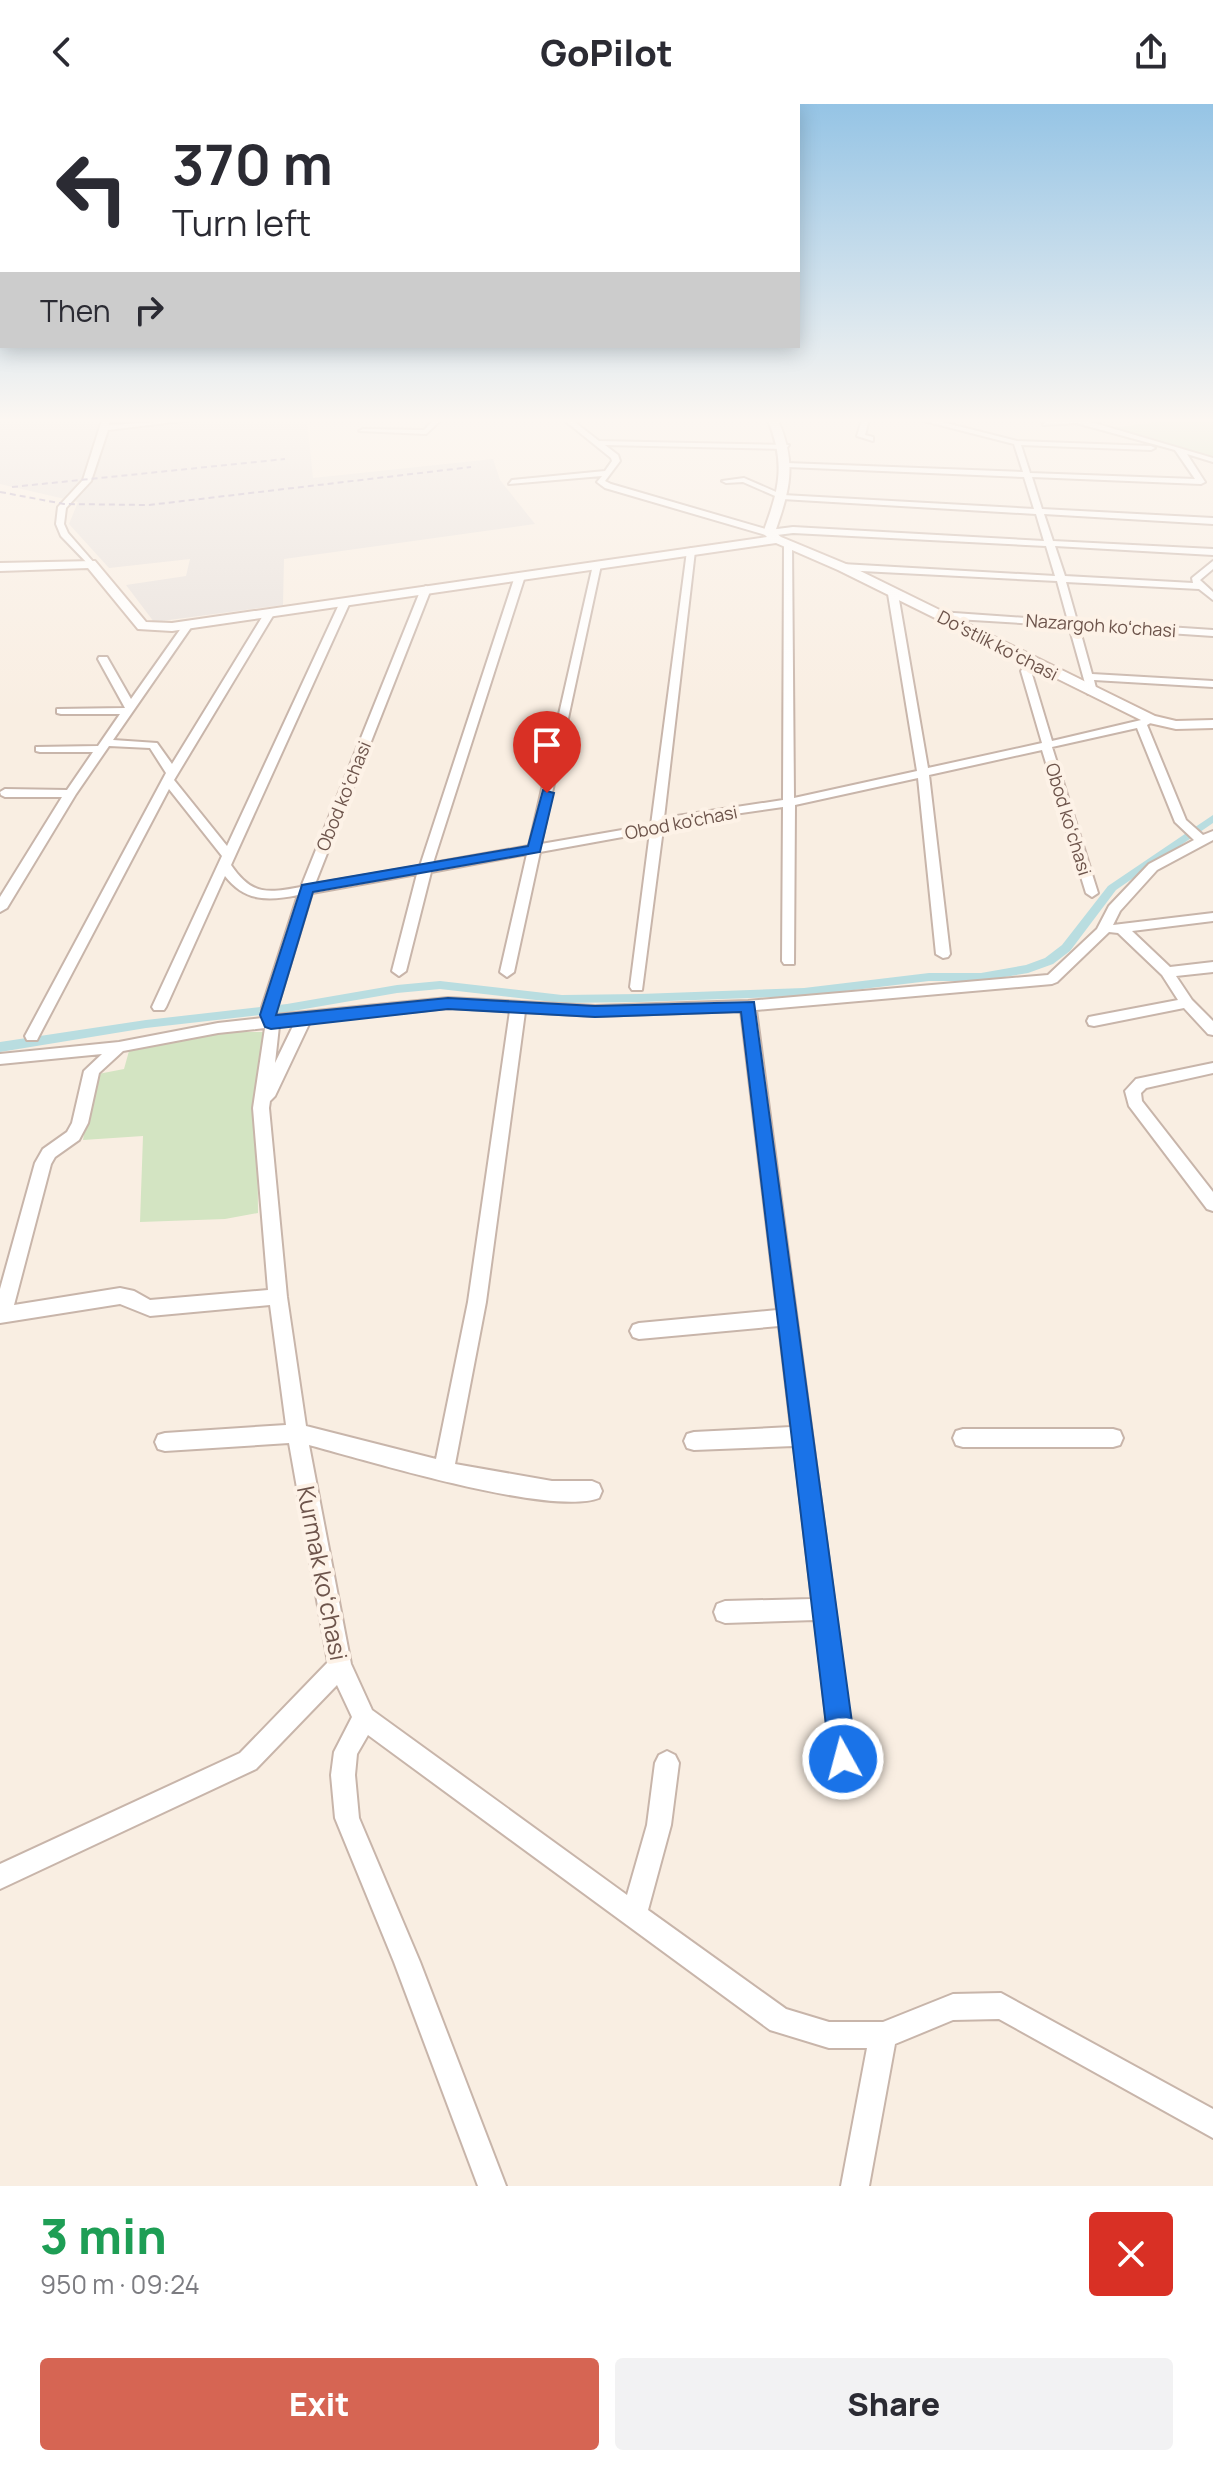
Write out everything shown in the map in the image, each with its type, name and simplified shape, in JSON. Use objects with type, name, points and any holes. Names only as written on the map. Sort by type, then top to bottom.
[{"type":"street","points":[[61,517],[64,534],[143,626],[187,626],[346,600],[778,539],[793,530],[1213,552]]},
{"type":"street","points":[[706,517],[778,539]]},
{"type":"street","points":[[780,517],[778,539],[789,803],[789,961]]},
{"type":"street","points":[[1041,517],[1092,692]]},
{"type":"street","points":[[1146,517],[1213,521]]},
{"type":"street","name":"Doʻstlik koʻchasi","points":[[778,539],[940,615],[1146,721],[1176,725],[1213,724]]},
{"type":"street","points":[[637,987],[691,551]]},
{"type":"street","points":[[0,567],[91,564]]},
{"type":"street","points":[[1213,564],[1195,580],[1213,597]]},
{"type":"street","points":[[507,972],[597,565]]},
{"type":"street","points":[[842,567],[1200,586]]},
{"type":"street","points":[[399,971],[425,869],[520,576]]},
{"type":"street","name":"Obod koʻchasi","points":[[270,1015],[307,889],[426,589]]},
{"type":"street","points":[[893,594],[923,774],[943,954]]},
{"type":"street","points":[[159,1007],[346,600]]},
{"type":"street","points":[[32,1036],[170,777],[269,614]]},
{"type":"street","name":"Nazargoh koʻchasi","points":[[940,615],[1213,633]]},
{"type":"street","points":[[0,908],[70,794],[187,626]]},
{"type":"street","points":[[103,659],[127,709]]},
{"type":"street","name":"Obod koʻchasi","points":[[1032,662],[1026,671],[1092,893]]},
{"type":"street","points":[[1090,677],[1213,684]]},
{"type":"street","points":[[61,711],[127,709]]},
{"type":"street","points":[[1146,721],[1183,826],[1207,838]]},
{"type":"street","name":"Obod ko'chasi","points":[[225,858],[238,886],[257,895],[307,889],[658,827],[669,820],[789,803],[1146,721]]},
{"type":"street","points":[[40,749],[153,745],[170,777],[225,858]]},
{"type":"street","points":[[5,793],[70,794]]},
{"type":"street","points":[[0,1059],[119,1047],[270,1015],[304,1019],[448,1003],[595,1011],[748,1006],[1052,979],[1103,931],[1114,909],[1153,867],[1207,838]]},
{"type":"street","points":[[1103,931],[1213,917]]},
{"type":"street","points":[[1120,927],[1167,972],[1187,1003],[1213,1030]]},
{"type":"street","points":[[1167,972],[1213,967]]},
{"type":"street","points":[[1094,1021],[1187,1003]]},
{"type":"street","points":[[748,1006],[843,1759]]},
{"type":"street","points":[[444,1471],[477,1302],[518,1008]]},
{"type":"street","name":"Kurmak koʻchasi","points":[[270,1015],[273,1030],[261,1108],[278,1297],[297,1433],[340,1666],[364,1718]]},
{"type":"street","points":[[261,1108],[304,1019]]},
{"type":"street","points":[[119,1047],[92,1071],[80,1123],[73,1136],[49,1153],[43,1163],[1,1315],[120,1296],[128,1296],[139,1305],[150,1308],[278,1297]]},
{"type":"street","points":[[1213,1068],[1141,1083],[1133,1091],[1134,1102],[1213,1204]]},
{"type":"street","points":[[639,1331],[787,1317]]},
{"type":"street","points":[[165,1442],[297,1433],[444,1471],[552,1491],[592,1491]]},
{"type":"street","points":[[694,1441],[804,1436]]},
{"type":"street","points":[[963,1438],[1113,1438]]},
{"type":"street","points":[[725,1612],[825,1609]]},
{"type":"street","points":[[0,1877],[248,1761],[340,1666]]},
{"type":"street","points":[[492,2186],[407,1962],[347,1818],[343,1775],[346,1752],[364,1718],[779,2021],[829,2035],[883,2035],[953,2007],[1001,2006],[1213,2124]]},
{"type":"street","points":[[634,1915],[659,1825],[667,1763]]},
{"type":"street","points":[[855,2186],[883,2035]]},
{"type":"shaded area","points":[[72,517],[530,517],[535,524],[284,559],[283,605],[154,622],[126,585],[186,576],[190,559],[109,568],[69,524]]},
{"type":"green space","points":[[229,1032],[264,1032],[257,1104],[258,1213],[225,1219],[140,1222],[143,1136],[83,1140],[93,1075],[124,1069],[129,1051]]},
{"type":"waterway","points":[[0,1047],[146,1024],[287,1008],[397,989],[440,985],[562,999],[640,998],[804,992],[929,977],[981,977],[1028,969],[1049,961],[1066,948],[1112,888],[1213,818]]},
{"type":"route","points":[[547,793],[535,849],[307,889],[268,1015],[271,1023],[448,1003],[595,1011],[748,1006],[843,1759]]}]
